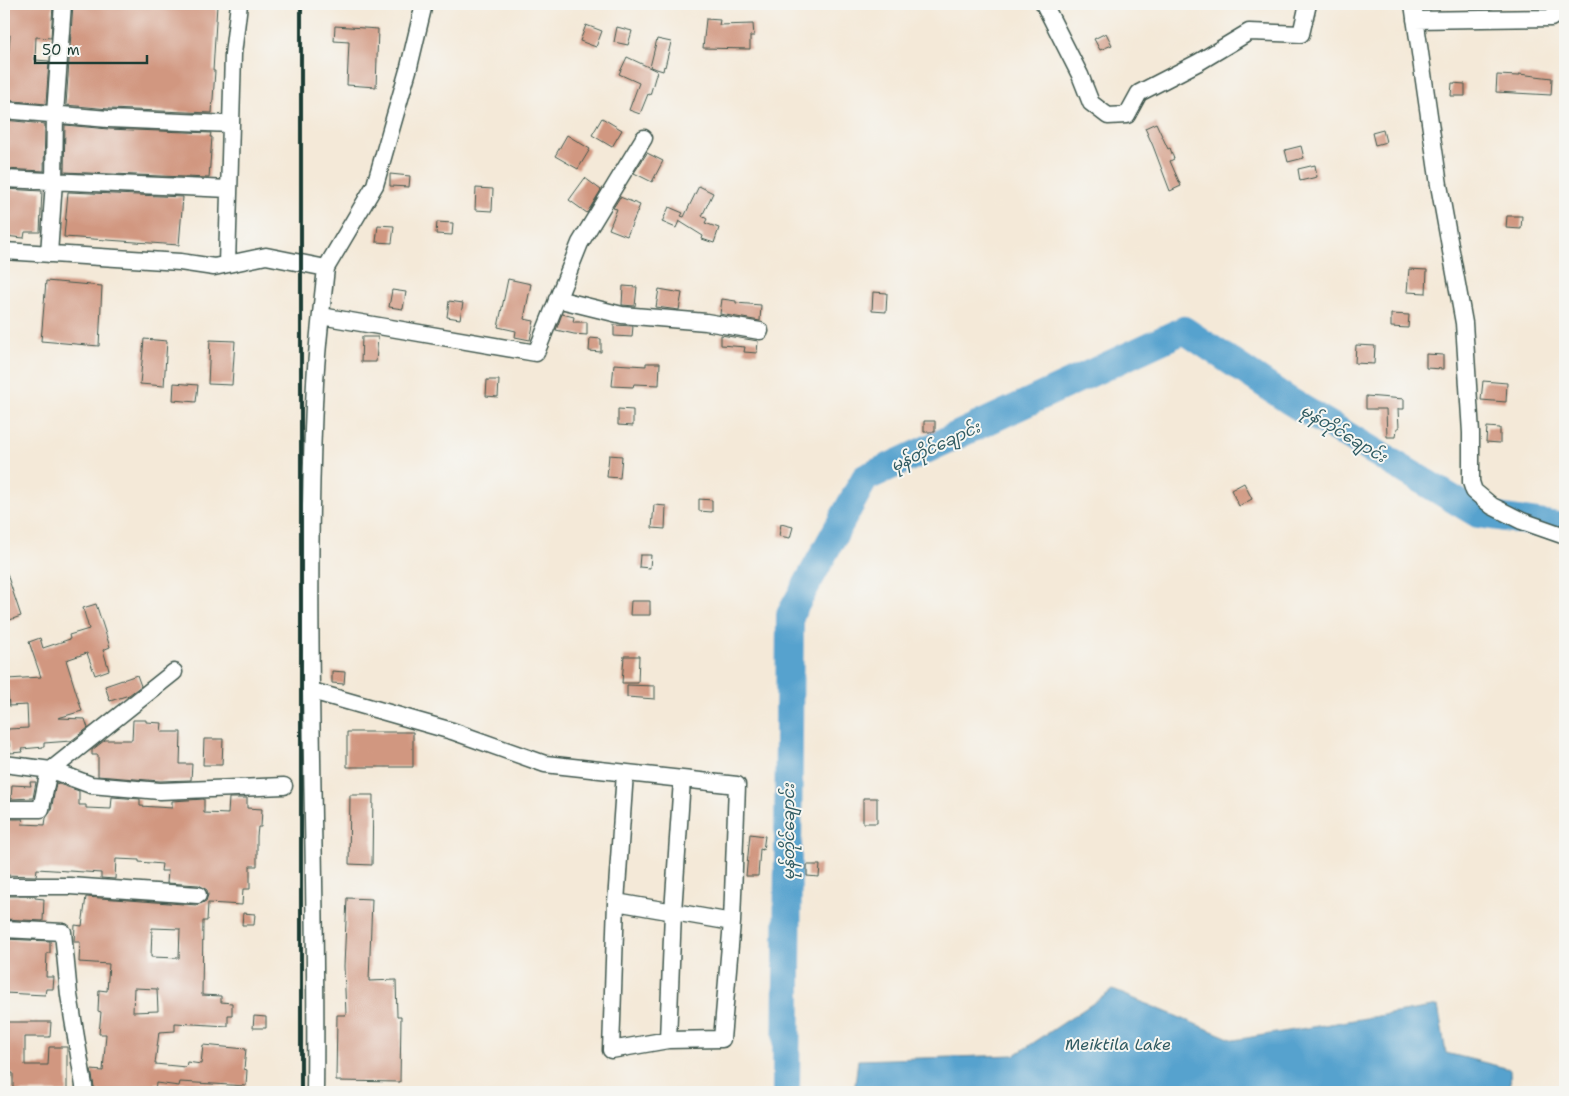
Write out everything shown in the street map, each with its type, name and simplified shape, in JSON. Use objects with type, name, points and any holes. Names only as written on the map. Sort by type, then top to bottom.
[{"type":"street","points":[[49,254],[54,181],[55,114],[63,4]]},
{"type":"street","points":[[227,264],[233,54],[239,4]]},
{"type":"street","points":[[314,1092],[315,988],[311,528],[315,382],[321,316],[326,268],[375,185],[409,67],[424,4]]},
{"type":"street","points":[[1044,4],[1080,75],[1091,103],[1108,116],[1127,115],[1139,93],[1199,62],[1249,32],[1301,34],[1308,4]]},
{"type":"street","points":[[1565,7],[1550,18],[1414,12],[1439,185],[1464,323],[1474,491],[1492,506],[1522,521],[1565,536]]},
{"type":"street","points":[[4,110],[108,119],[231,124]]},
{"type":"street","points":[[321,316],[536,353],[580,243],[644,138]]},
{"type":"street","points":[[4,179],[228,189]]},
{"type":"street","points":[[4,251],[171,262],[214,267],[266,256],[326,268]]},
{"type":"street","points":[[557,299],[622,315],[706,322],[760,331]]},
{"type":"street","points":[[4,809],[41,809],[48,775],[52,770],[174,672]]},
{"type":"street","points":[[312,691],[452,732],[545,764],[737,785],[732,922],[722,1039],[668,1040],[611,1050],[616,902],[625,773]]},
{"type":"street","points":[[4,764],[52,770],[91,785],[160,791],[284,786]]},
{"type":"street","points":[[668,1040],[673,912],[682,780]]},
{"type":"street","points":[[4,886],[70,886],[198,895]]},
{"type":"street","points":[[616,902],[732,922]]},
{"type":"street","points":[[4,929],[63,932],[69,995],[85,1092]]},
{"type":"water","name":"Meiktila Lake","points":[[1113,990],[1234,1040],[1438,1006],[1446,1053],[1510,1069],[1511,1092],[854,1092],[858,1060],[1015,1055]]},
{"type":"building","points":[[4,4],[53,4],[51,38],[36,37],[35,60],[49,61],[46,104],[4,100],[4,58],[8,59],[10,35],[4,34]]},
{"type":"building","points":[[73,4],[217,5],[212,113],[109,109],[66,105]]},
{"type":"building","points":[[706,19],[720,20],[719,25],[753,24],[754,36],[750,36],[750,49],[703,48]]},
{"type":"building","points":[[586,25],[602,31],[596,47],[580,41]]},
{"type":"building","points":[[335,26],[378,29],[376,87],[347,85],[349,42],[334,41]]},
{"type":"building","points":[[617,27],[632,31],[628,45],[614,42]]},
{"type":"building","points":[[1106,33],[1112,45],[1100,50],[1094,39]]},
{"type":"building","points":[[657,39],[671,42],[663,71],[650,67]]},
{"type":"building","points":[[627,57],[657,71],[650,95],[648,94],[640,114],[629,110],[639,83],[619,74]]},
{"type":"building","points":[[1519,74],[1552,78],[1551,95],[1496,92],[1497,75],[1519,76]]},
{"type":"building","points":[[1452,83],[1465,84],[1465,96],[1451,96]]},
{"type":"building","points":[[602,118],[622,130],[612,147],[592,135]]},
{"type":"building","points":[[4,120],[45,124],[44,171],[4,169]]},
{"type":"building","points":[[1156,123],[1168,149],[1170,148],[1174,159],[1170,161],[1181,186],[1170,191],[1145,128]]},
{"type":"building","points":[[65,125],[108,129],[211,133],[209,178],[64,172]]},
{"type":"building","points":[[1383,130],[1386,142],[1375,145],[1372,133]]},
{"type":"building","points":[[567,135],[590,149],[578,169],[555,156]]},
{"type":"building","points":[[1301,146],[1304,158],[1288,162],[1285,150]]},
{"type":"building","points":[[647,153],[663,161],[652,182],[634,173]]},
{"type":"building","points":[[1315,165],[1317,177],[1300,181],[1298,169]]},
{"type":"building","points":[[390,174],[410,176],[409,187],[390,186]]},
{"type":"building","points":[[585,178],[601,190],[587,213],[569,200]]},
{"type":"building","points":[[699,186],[713,193],[702,216],[707,219],[705,223],[719,228],[714,243],[702,239],[703,236],[679,221],[676,228],[662,222],[669,207],[683,213],[681,216],[684,217]]},
{"type":"building","points":[[476,188],[493,189],[492,211],[475,210]]},
{"type":"building","points":[[4,189],[42,191],[40,232],[25,232],[24,238],[4,236]]},
{"type":"building","points":[[68,192],[183,197],[179,245],[64,237]]},
{"type":"building","points":[[620,197],[640,205],[627,236],[609,229],[617,209],[613,208]]},
{"type":"building","points":[[1507,216],[1522,216],[1521,229],[1506,228]]},
{"type":"building","points":[[437,222],[453,223],[452,235],[436,234]]},
{"type":"building","points":[[378,225],[394,226],[392,243],[376,242]]},
{"type":"building","points":[[1409,269],[1427,270],[1426,293],[1407,292]]},
{"type":"building","points":[[508,279],[531,284],[524,319],[534,321],[530,340],[515,337],[516,331],[498,327]]},
{"type":"building","points":[[46,281],[102,286],[99,346],[41,341]]},
{"type":"building","points":[[623,286],[637,287],[635,306],[622,305]]},
{"type":"building","points":[[659,289],[682,293],[679,310],[656,307]]},
{"type":"building","points":[[392,290],[406,292],[403,309],[389,307]]},
{"type":"building","points":[[873,292],[887,293],[886,312],[872,311]]},
{"type":"building","points":[[722,299],[736,301],[736,303],[761,305],[760,321],[720,314]]},
{"type":"building","points":[[449,301],[463,303],[460,319],[447,317]]},
{"type":"building","points":[[562,314],[574,317],[573,322],[587,322],[587,335],[556,330]]},
{"type":"building","points":[[1391,314],[1409,315],[1408,328],[1391,327]]},
{"type":"building","points":[[614,325],[633,326],[632,337],[614,336]]},
{"type":"building","points":[[721,335],[758,341],[757,353],[744,352],[745,347],[721,345]]},
{"type":"building","points":[[362,337],[378,337],[376,362],[361,362]]},
{"type":"building","points":[[590,338],[601,339],[601,352],[589,351]]},
{"type":"building","points":[[144,339],[167,341],[164,386],[140,384]]},
{"type":"building","points":[[210,340],[235,341],[232,385],[208,384]]},
{"type":"building","points":[[1356,345],[1375,346],[1374,364],[1355,363]]},
{"type":"building","points":[[1426,354],[1443,355],[1443,369],[1426,368]]},
{"type":"building","points":[[646,363],[660,363],[659,385],[634,384],[633,387],[612,386],[614,364],[646,366]]},
{"type":"building","points":[[487,380],[499,380],[498,397],[486,396]]},
{"type":"building","points":[[1483,381],[1507,383],[1506,402],[1481,400]]},
{"type":"building","points":[[174,383],[198,385],[196,402],[173,400]]},
{"type":"building","points":[[1366,396],[1404,399],[1404,409],[1398,409],[1399,428],[1397,428],[1396,437],[1387,437],[1386,409],[1366,409]]},
{"type":"building","points":[[618,409],[633,410],[633,426],[618,425]]},
{"type":"building","points":[[924,421],[935,421],[935,432],[924,432]]},
{"type":"building","points":[[1487,427],[1500,428],[1500,443],[1486,442]]},
{"type":"building","points":[[609,455],[622,456],[620,478],[607,477]]},
{"type":"building","points":[[1244,483],[1252,499],[1239,506],[1231,490]]},
{"type":"building","points":[[699,499],[712,500],[712,512],[699,511]]},
{"type":"building","points":[[654,505],[666,506],[665,529],[652,528]]},
{"type":"building","points":[[781,524],[793,527],[790,538],[779,536]]},
{"type":"building","points":[[640,555],[651,555],[650,568],[639,567]]},
{"type":"building","points":[[4,571],[6,571],[21,616],[4,622]]},
{"type":"building","points":[[631,601],[650,601],[650,615],[630,615]]},
{"type":"building","points":[[96,604],[110,647],[103,650],[109,670],[95,675],[87,653],[66,660],[82,711],[58,718],[85,719],[88,728],[71,741],[44,743],[44,747],[22,749],[23,752],[10,753],[9,742],[4,742],[4,731],[28,728],[27,705],[9,706],[7,679],[41,677],[29,642],[40,638],[43,648],[70,639],[69,635],[89,629],[83,608]]},
{"type":"building","points":[[624,656],[639,656],[638,683],[622,683]]},
{"type":"building","points":[[332,671],[345,672],[344,684],[332,683]]},
{"type":"building","points":[[137,675],[141,686],[129,695],[110,701],[105,686]]},
{"type":"building","points":[[627,685],[655,686],[655,699],[627,697]]},
{"type":"building","points":[[133,720],[162,723],[161,732],[181,732],[180,764],[192,764],[191,780],[160,781],[98,776],[98,755],[92,755],[92,750],[105,740],[132,740]]},
{"type":"building","points":[[347,732],[413,732],[413,767],[347,767]]},
{"type":"building","points":[[204,739],[223,739],[222,765],[203,765]]},
{"type":"building","points":[[30,782],[36,782],[33,798],[11,799],[12,785],[31,786]]},
{"type":"building","points":[[56,783],[79,791],[79,805],[86,805],[86,808],[111,809],[112,797],[140,799],[140,806],[172,808],[172,801],[204,799],[204,813],[228,814],[229,798],[247,798],[247,808],[262,809],[261,827],[258,827],[257,836],[257,866],[250,866],[250,889],[243,889],[242,905],[208,903],[207,921],[203,921],[202,995],[221,996],[221,1002],[232,1003],[232,1015],[228,1015],[228,1026],[175,1023],[175,1031],[159,1032],[155,1064],[186,1067],[187,1062],[201,1064],[203,1045],[246,1049],[244,1069],[247,1070],[246,1086],[180,1082],[179,1086],[156,1083],[155,1092],[95,1092],[91,1070],[103,1071],[106,1034],[99,1034],[101,1012],[98,1011],[99,990],[107,991],[109,964],[79,962],[80,942],[74,942],[75,925],[82,926],[86,897],[197,905],[206,901],[208,895],[207,890],[199,885],[167,883],[168,871],[161,871],[162,864],[139,862],[139,860],[116,859],[115,879],[101,878],[101,873],[37,869],[36,876],[4,875],[4,821],[23,819],[22,824],[45,825],[46,818],[51,811]],"holes":[[[152,928],[180,929],[179,958],[151,957]],[[134,988],[157,989],[158,1011],[133,1012]]]},
{"type":"building","points":[[350,795],[373,795],[372,865],[349,864]]},
{"type":"building","points":[[863,798],[877,798],[877,823],[863,823]]},
{"type":"building","points":[[750,834],[765,836],[763,850],[760,849],[758,876],[746,876]]},
{"type":"building","points":[[807,865],[820,865],[819,877],[807,876]]},
{"type":"building","points":[[5,896],[35,896],[35,898],[44,899],[43,921],[4,919]]},
{"type":"building","points":[[347,898],[372,899],[369,981],[396,980],[397,1016],[401,1016],[400,1082],[336,1081],[337,1015],[346,1015],[344,966]]},
{"type":"building","points":[[243,913],[255,914],[254,925],[242,925]]},
{"type":"building","points":[[4,939],[50,941],[50,953],[47,953],[46,977],[54,977],[53,989],[46,989],[45,995],[4,993]]},
{"type":"building","points":[[254,1016],[266,1017],[266,1028],[253,1028]]},
{"type":"building","points":[[4,1022],[51,1022],[50,1037],[25,1037],[25,1065],[48,1065],[49,1047],[67,1047],[67,1092],[13,1092],[13,1073],[4,1073]]},
{"type":"waterway","name":"မုန်တိုင်ချောင်း","points":[[786,1092],[790,615],[865,478],[1184,330],[1288,400],[1478,514],[1565,527]]},
{"type":"railway","points":[[301,4],[301,1092]]}]
